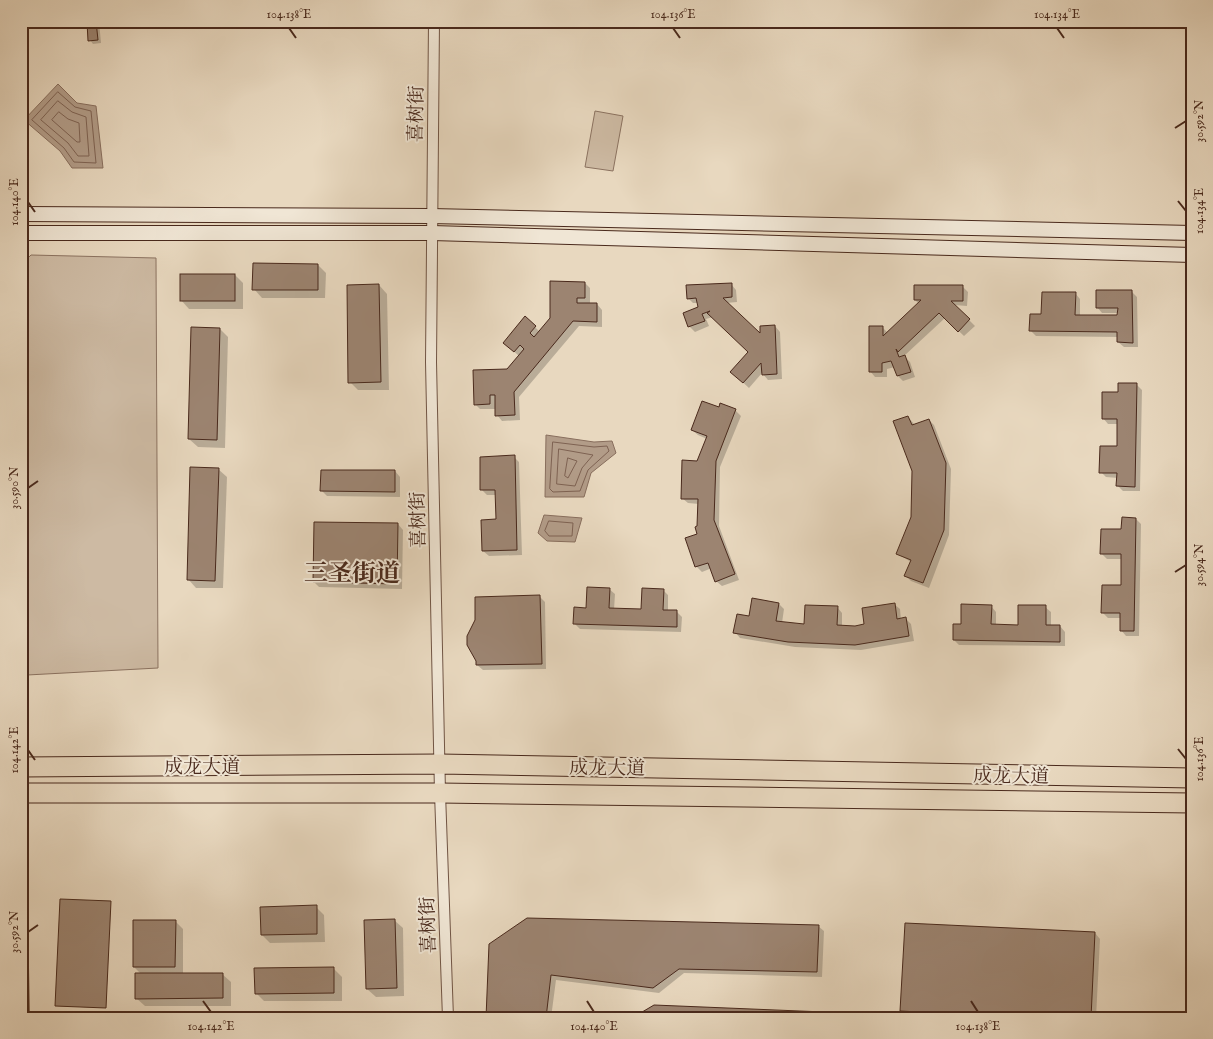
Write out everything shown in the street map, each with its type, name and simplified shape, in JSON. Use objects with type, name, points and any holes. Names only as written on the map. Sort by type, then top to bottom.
[{"type":"highway","name":"成龙大道","points":[[21,767],[440,764],[1192,778]]},
{"type":"highway","name":"成龙大道","points":[[21,793],[440,792],[1192,803]]},
{"type":"street","name":"喜树街","points":[[434,21],[431,372],[440,792],[448,1018]]},
{"type":"street","points":[[21,214],[431,216],[1192,233]]},
{"type":"street","points":[[21,233],[432,233],[1192,255]]},
{"type":"street","points":[[21,866],[24,1018]]},
{"type":"shaded area","points":[[595,111],[623,116],[613,171],[585,167]]},
{"type":"shaded area","points":[[31,255],[156,258],[158,668],[27,675],[21,554],[21,265]]},
{"type":"water","points":[[58,84],[77,103],[96,106],[103,168],[72,168],[60,151],[24,120]]},
{"type":"water","points":[[546,435],[594,442],[612,441],[616,453],[591,473],[584,497],[545,497]]},
{"type":"water","points":[[544,515],[582,518],[575,542],[547,541],[538,533]]},
{"type":"building","points":[[50,21],[96,21],[98,40],[88,41],[87,22],[51,25]]},
{"type":"building","points":[[253,263],[318,264],[318,290],[252,290]]},
{"type":"building","points":[[180,274],[235,274],[235,301],[180,301]]},
{"type":"building","points":[[550,281],[585,282],[585,298],[577,298],[577,303],[597,303],[597,322],[573,321],[514,392],[515,415],[495,416],[495,395],[490,395],[490,404],[474,405],[473,370],[507,369],[524,349],[520,345],[514,352],[503,343],[525,316],[536,326],[530,333],[534,337],[550,318]]},
{"type":"building","points":[[732,283],[732,297],[723,298],[760,333],[760,326],[775,325],[777,374],[762,375],[761,363],[743,383],[730,372],[748,352],[707,313],[710,311],[702,314],[705,321],[688,327],[683,313],[698,307],[696,298],[687,299],[686,285]]},
{"type":"building","points":[[379,284],[381,382],[348,383],[347,285]]},
{"type":"building","points":[[914,285],[963,285],[963,301],[951,301],[970,319],[958,332],[939,313],[898,352],[896,349],[899,357],[905,355],[911,372],[897,376],[891,361],[882,363],[882,372],[869,372],[869,326],[883,326],[883,336],[921,300],[914,300]]},
{"type":"building","points":[[1096,290],[1132,290],[1133,343],[1117,342],[1117,332],[1029,331],[1030,314],[1041,314],[1042,292],[1076,292],[1075,315],[1117,315],[1118,308],[1096,308]]},
{"type":"building","points":[[191,327],[220,328],[217,440],[188,439]]},
{"type":"building","points":[[1118,383],[1137,383],[1135,487],[1116,486],[1117,473],[1099,473],[1100,446],[1117,446],[1117,419],[1102,419],[1102,392],[1118,392]]},
{"type":"building","points":[[702,401],[719,407],[720,403],[736,409],[716,461],[714,520],[735,574],[715,582],[708,563],[695,567],[685,538],[697,534],[695,527],[697,526],[698,499],[681,499],[682,460],[697,461],[707,436],[691,430]]},
{"type":"building","points":[[908,416],[912,425],[929,419],[946,463],[944,530],[923,583],[904,576],[911,560],[896,554],[911,517],[912,471],[893,421]]},
{"type":"building","points":[[515,455],[517,550],[482,551],[481,520],[496,519],[495,490],[480,490],[480,457]]},
{"type":"building","points":[[190,467],[219,468],[215,581],[187,580]]},
{"type":"building","points":[[321,470],[395,470],[395,492],[320,491]]},
{"type":"building","points":[[1122,517],[1136,518],[1134,631],[1120,631],[1120,613],[1101,613],[1102,585],[1121,585],[1121,554],[1100,554],[1101,529],[1121,529]]},
{"type":"building","points":[[314,522],[398,523],[397,584],[313,582]]},
{"type":"building","points":[[587,587],[610,588],[609,608],[641,609],[642,588],[664,589],[663,610],[677,610],[677,627],[573,624],[574,607],[586,608]]},
{"type":"building","points":[[540,595],[542,664],[476,665],[476,661],[467,645],[467,636],[475,620],[475,597]]},
{"type":"building","points":[[752,598],[779,603],[776,621],[804,624],[805,605],[838,606],[837,625],[855,626],[864,624],[862,608],[895,603],[897,619],[906,617],[909,636],[855,645],[788,642],[733,633],[737,614],[749,616]]},
{"type":"building","points":[[961,604],[992,605],[991,624],[1018,625],[1018,605],[1046,605],[1046,625],[1060,625],[1060,642],[953,640],[953,624],[961,624]]},
{"type":"building","points":[[60,899],[111,901],[106,1008],[55,1006]]},
{"type":"building","points":[[317,905],[317,934],[261,935],[260,907]]},
{"type":"building","points":[[527,918],[819,925],[817,972],[679,969],[653,988],[551,975],[546,1018],[486,1018],[489,944]]},
{"type":"building","points":[[395,919],[397,988],[366,989],[364,920]]},
{"type":"building","points":[[133,920],[176,920],[175,967],[133,967]]},
{"type":"building","points":[[905,923],[1095,932],[1091,1018],[1032,1018],[900,1011]]},
{"type":"building","points":[[334,967],[334,993],[255,994],[254,968]]},
{"type":"building","points":[[135,973],[223,973],[223,998],[135,999]]},
{"type":"building","points":[[654,1005],[824,1012],[824,1018],[632,1018]]},
{"type":"district","name":"三圣街道","points":[[352,573]]}]
